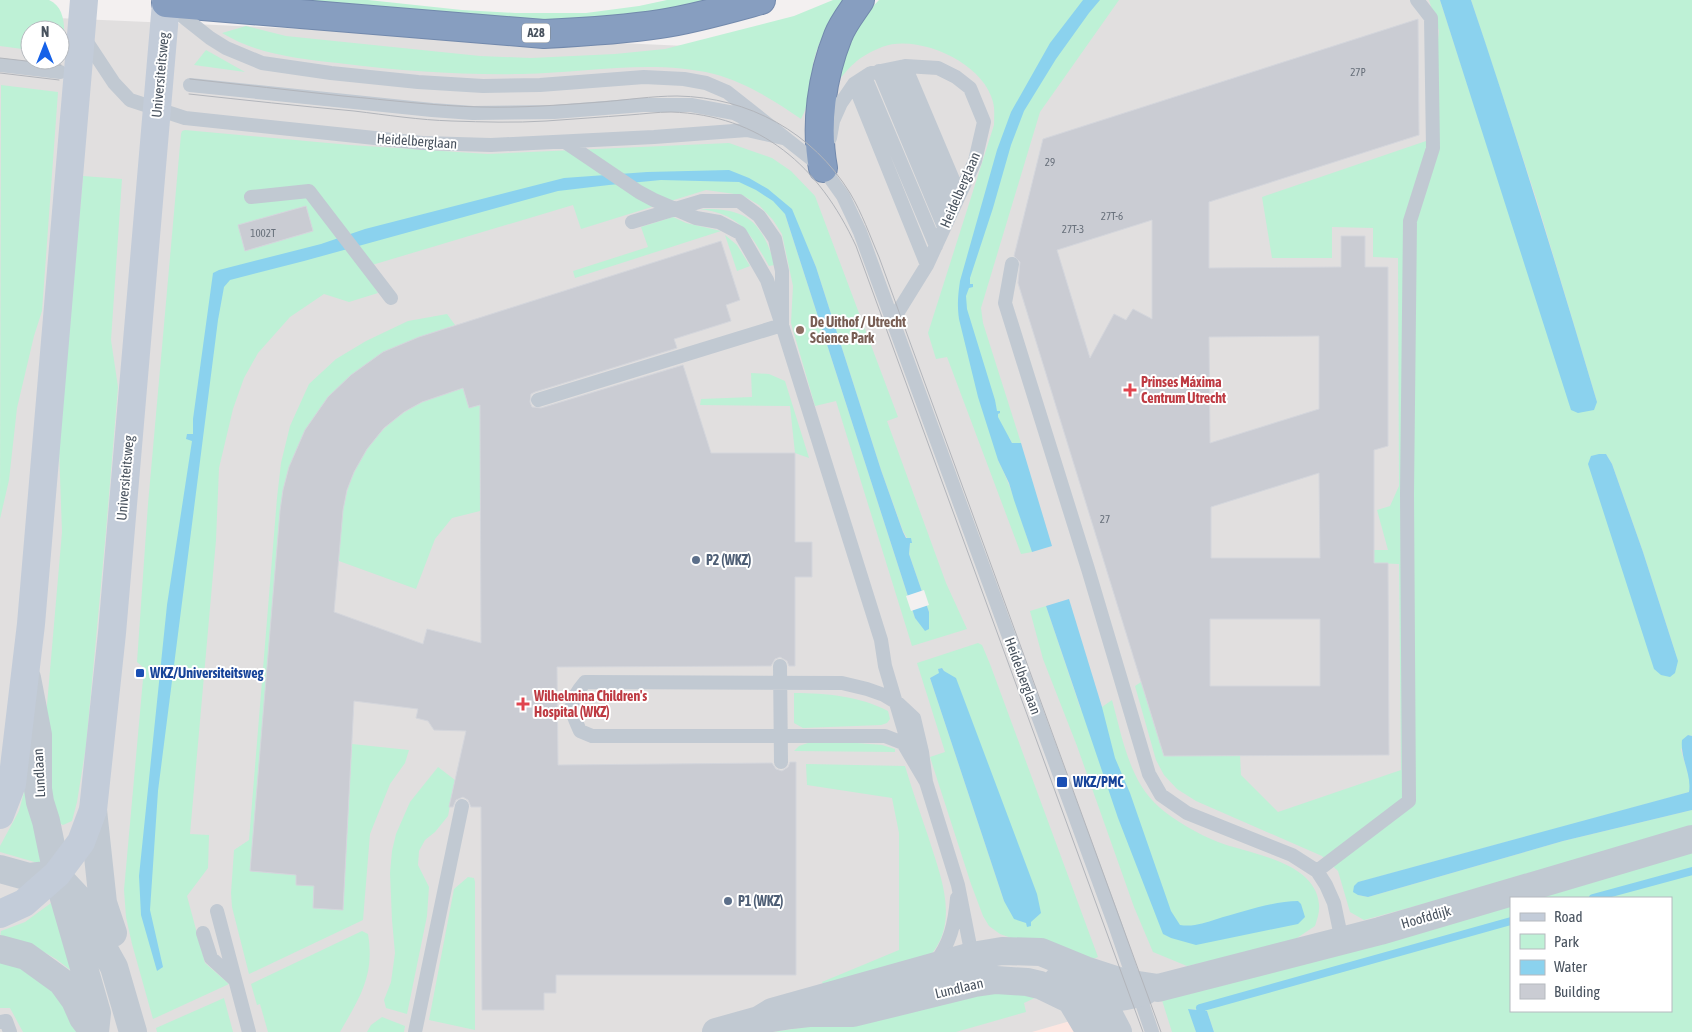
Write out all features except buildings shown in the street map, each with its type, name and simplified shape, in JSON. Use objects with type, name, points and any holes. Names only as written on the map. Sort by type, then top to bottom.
[{"type":"highway","name":"A28","points":[[166,3],[544,34],[598,31],[661,24],[718,12],[761,0]]},
{"type":"highway","points":[[823,168],[821,156],[821,113],[826,74],[838,34],[860,0]]},
{"type":"main road","points":[[0,815],[12,784],[26,670],[84,0]]},
{"type":"main road","name":"Universiteitsweg","points":[[0,914],[24,903],[57,874],[81,842],[93,810],[112,632],[166,3]]},
{"type":"street","name":"Lundlaan","points":[[26,670],[38,735],[38,789],[40,802],[57,874],[98,1013],[94,1032]]},
{"type":"street","name":"Lundlaan","points":[[93,810],[103,903],[115,941],[114,967]]},
{"type":"street","name":"Hoofddijk","points":[[1102,998],[1342,941],[1692,839]]},
{"type":"street","points":[[0,869],[29,877],[57,874]]},
{"type":"street","name":"Lundlaan","points":[[57,874],[90,912],[100,942],[114,967],[133,1032]]},
{"type":"street","name":"Lundlaan","points":[[0,949],[26,956],[62,982],[75,1000],[82,1018],[94,1032]]},
{"type":"street","name":"Lundlaan","points":[[979,969],[1002,951],[1041,952],[1085,970],[1102,998],[1103,1030]]},
{"type":"street","name":"Lundlaan","points":[[716,1032],[759,1020],[809,1013],[992,966],[1021,968],[1043,974],[1088,995],[1102,998]]},
{"type":"street","name":"Lundlaan","points":[[759,1020],[772,1012],[931,968],[979,969],[1040,985],[1071,1000],[1103,1030]]},
{"type":"street","name":"Hoofddijk","points":[[1085,970],[1145,988]]},
{"type":"lane","points":[[1317,871],[1409,801],[1407,494],[1410,221],[1433,148],[1431,18],[1417,0]]},
{"type":"lane","name":"Heidelberglaan","points":[[166,3],[210,38],[226,48],[262,63],[331,74],[483,86],[540,85],[644,76],[684,79],[706,83],[727,92],[823,168],[842,196],[860,232],[1145,988],[1152,1032]]},
{"type":"lane","name":"Heidelberglaan","points":[[81,33],[114,83],[130,100],[185,118],[422,143],[491,145],[747,130],[790,140]]},
{"type":"lane","points":[[0,65],[60,72]]},
{"type":"lane","name":"Heidelberglaan","points":[[859,80],[871,73],[892,69],[938,68],[970,88],[984,122],[975,161],[936,246],[893,320]]},
{"type":"lane","points":[[892,69],[959,194]]},
{"type":"lane","points":[[892,69],[952,211]]},
{"type":"lane","points":[[892,69],[944,227]]},
{"type":"lane","points":[[823,168],[833,121],[841,104],[859,80]]},
{"type":"lane","points":[[859,80],[936,246]]},
{"type":"lane","points":[[859,80],[927,264]]},
{"type":"lane","name":"Heidelberglaan","points":[[190,85],[473,113],[554,112],[643,105],[691,105],[734,113],[790,140]]},
{"type":"lane","points":[[565,142],[639,192],[696,218],[719,222],[740,233],[767,280],[879,631],[894,702],[911,755]]},
{"type":"lane","points":[[251,197],[309,191],[391,298]]},
{"type":"lane","points":[[632,222],[702,200],[739,202],[759,216],[775,238],[782,271],[782,324]]},
{"type":"lane","points":[[1012,264],[1005,303],[1088,569],[1149,774],[1161,795],[1188,814],[1292,854],[1317,871],[1326,884],[1334,904],[1342,941]]},
{"type":"lane","points":[[538,400],[782,324]]},
{"type":"lane","points":[[780,666],[781,762]]},
{"type":"lane","points":[[926,782],[903,743],[885,736],[592,736],[580,731],[571,711],[575,694],[585,682],[842,683],[884,695],[914,718],[922,752],[926,782],[958,885],[979,969]]},
{"type":"lane","points":[[415,1032],[462,806]]},
{"type":"lane","points":[[931,968],[945,949],[955,920],[958,885]]},
{"type":"lane","points":[[216,911],[249,1032]]},
{"type":"lane","points":[[204,933],[211,958],[234,979]]},
{"type":"lane","points":[[0,1022],[6,1021],[10,1032]]},
{"type":"shaded area","name":"De Uithof / Utrecht Science Park","points":[[0,0],[34,17],[845,53],[1008,0],[1488,0],[1692,599],[1692,1032],[0,1032]]},
{"type":"shaded area","points":[[1077,1019],[1099,1032],[1032,1032]]},
{"type":"green space","points":[[0,0],[49,0],[59,9],[63,20],[20,20],[20,49],[0,46]]},
{"type":"green space","points":[[276,0],[368,0],[462,10],[515,13],[586,13],[667,0],[738,0],[728,4],[547,25]]},
{"type":"green space","points":[[833,0],[849,0],[830,24],[820,42],[814,61],[808,102],[801,119],[770,99],[726,77],[690,70],[642,67],[499,74],[407,70],[308,60],[263,51],[222,33],[246,26],[286,36],[480,56],[531,58],[615,54],[665,49],[794,16]]},
{"type":"green space","points":[[879,0],[1119,0],[1040,112],[981,308],[983,323],[1021,443],[1012,443],[1009,437],[998,460],[1032,552],[1021,554],[947,357],[936,359],[928,333],[994,125],[993,102],[987,88],[977,75],[963,64],[931,48],[913,44],[897,44],[882,47],[866,55],[849,68],[833,88],[838,65],[863,17]]},
{"type":"green space","points":[[1429,0],[1440,0],[1508,210],[1597,402],[1537,201],[1471,0],[1692,0],[1692,736],[1688,735],[1681,750],[1691,783],[1689,792],[1679,795],[1359,882],[1358,895],[1368,897],[1563,841],[1692,810],[1692,831],[1364,920],[1350,912],[1338,871],[1322,856],[1196,801],[1177,789],[1164,775],[1156,760],[1135,686],[1141,682],[1164,756],[1240,755],[1241,775],[1278,812],[1401,770],[1399,564],[1374,563],[1374,550],[1388,550],[1377,510],[1390,506],[1399,486],[1398,258],[1373,257],[1373,228],[1332,227],[1332,258],[1272,258],[1262,197],[1426,141],[1439,31]],"holes":[[[1606,454],[1612,464],[1643,552],[1678,661]]]},
{"type":"green space","points":[[206,50],[245,72],[194,65]]},
{"type":"green space","points":[[1,85],[58,92],[42,311],[34,336],[17,408],[9,480],[0,519]]},
{"type":"green space","points":[[182,131],[488,154],[729,143],[772,158],[791,171],[815,196],[898,417],[887,421],[946,583],[967,629],[912,646],[836,401],[815,406],[791,323],[793,286],[782,234],[773,220],[759,205],[742,195],[706,190],[581,229],[573,205],[362,268],[378,293],[349,302],[324,294],[290,317],[258,353],[244,378],[233,409],[219,468],[216,540],[190,834],[209,835],[208,868],[187,896],[205,963],[229,984],[153,1019],[132,944],[126,917],[124,890],[144,668],[137,662],[148,504]],"holes":[[[791,209],[816,267],[881,470],[903,531],[910,543],[909,554],[929,612],[929,629],[924,627],[915,618],[785,214]]]},
{"type":"green space","points":[[83,176],[122,179],[111,340],[118,387],[86,746],[72,821],[63,825],[53,820],[45,728],[62,532],[59,448]]},
{"type":"green space","points":[[700,209],[730,211],[750,220],[764,238],[775,265],[769,266],[750,235],[735,221],[714,212]]},
{"type":"green space","points":[[673,217],[686,223],[721,231],[575,278],[573,271],[648,247],[641,227]]},
{"type":"green space","points":[[725,235],[737,245],[750,266],[737,271]]},
{"type":"green space","points":[[447,314],[455,325],[418,338],[385,353],[354,373],[327,401],[280,539],[251,871],[297,875],[314,886],[313,908],[343,910],[352,744],[409,750],[405,763],[390,784],[370,834],[363,920],[249,974],[232,907],[234,850],[249,840],[277,498],[281,463],[290,426],[309,384],[336,359],[366,341],[408,321]]},
{"type":"green space","points":[[751,373],[769,374],[785,381],[809,458],[795,453],[790,406],[700,405],[701,399],[752,397]]},
{"type":"green space","points":[[463,388],[469,408],[481,404],[480,511],[452,518],[435,539],[416,589],[339,561],[344,504],[351,481],[364,453],[384,429],[409,410],[432,398]]},
{"type":"green space","points":[[1046,606],[1081,710],[1102,707],[1112,700],[1128,757],[1140,784],[1149,796],[1165,812],[1195,831],[1218,842],[1279,861],[1306,878],[1315,889],[1319,904],[1319,913],[1315,926],[1288,944],[1187,966],[1153,952],[1134,907],[1077,746],[1043,659],[1030,611]]},
{"type":"green space","points":[[978,643],[982,645],[1098,957],[1088,961],[1000,934],[989,926],[983,916],[971,884],[930,757],[945,752],[917,663]],"holes":[[[942,668],[1031,926],[1004,901],[930,678],[940,673],[938,669]]]},
{"type":"green space","points":[[794,693],[830,695],[866,702],[888,711],[890,719],[887,723],[881,725],[803,728],[794,723]]},
{"type":"green space","points":[[808,743],[882,745],[895,749],[895,752],[794,751],[799,746]]},
{"type":"green space","points":[[806,764],[905,766],[938,866],[945,898],[946,914],[944,929],[939,943],[929,957],[826,990],[822,982],[899,950],[899,833],[892,798],[807,785]]},
{"type":"green space","points":[[438,767],[455,780],[448,816],[435,832],[425,840],[419,851],[418,865],[429,887],[427,916],[407,1014],[386,1008],[384,1000],[391,982],[395,953],[390,873],[392,851],[396,834],[410,802]]},
{"type":"green space","points":[[30,787],[47,857],[38,863],[0,852],[0,846],[19,811],[24,792]]},
{"type":"green space","points":[[1692,851],[1692,1032],[1214,1032],[1207,1011],[1189,1009],[1196,1032],[1172,1032],[1161,997],[1510,902],[1510,1012],[1672,1012],[1672,897],[1528,897]]},
{"type":"green space","points":[[468,877],[474,878],[475,882],[475,1030],[429,1020],[454,889]]},
{"type":"green space","points":[[51,903],[73,972],[42,951],[0,937],[1,931],[25,922]]},
{"type":"green space","points":[[362,931],[368,934],[370,949],[367,974],[354,1008],[340,1032],[268,1032],[260,1004],[257,1005],[251,984]]},
{"type":"green space","points":[[0,957],[12,960],[52,988],[79,1032],[23,1032],[10,1008],[0,1008]]},
{"type":"green space","points":[[988,986],[1045,993],[1024,1003],[1026,1012],[956,1032],[773,1032],[898,1013]]},
{"type":"green space","points":[[224,998],[233,1032],[157,1032],[156,1028]]},
{"type":"green space","points":[[382,1017],[405,1026],[404,1032],[367,1032],[371,1025]]},
{"type":"water","points":[[1083,0],[1100,0],[1056,59],[1024,111],[1011,145],[970,278],[970,284],[973,284],[973,287],[969,288],[966,296],[967,309],[997,411],[1000,411],[998,417],[1012,443],[1021,443],[1052,546],[1032,552],[1009,483],[998,460],[978,397],[959,319],[958,295],[960,281],[997,150],[1011,112],[1050,43]]},
{"type":"water","points":[[1440,0],[1471,0],[1582,351],[1597,402],[1594,410],[1578,413],[1571,410]]},
{"type":"water","points":[[729,170],[749,178],[768,189],[792,209],[816,267],[881,470],[903,532],[906,538],[911,538],[912,543],[910,543],[909,554],[929,612],[929,629],[925,631],[915,618],[785,214],[773,201],[756,190],[739,182],[661,180],[558,191],[230,280],[224,287],[218,320],[158,791],[150,910],[163,967],[157,971],[141,915],[139,876],[167,605],[192,441],[186,439],[187,434],[193,434],[193,419],[213,273],[321,244],[365,229],[564,178],[647,172]]},
{"type":"water","points":[[1606,454],[1612,464],[1678,661],[1675,673],[1670,677],[1661,675],[1654,669],[1588,464],[1591,456]]},
{"type":"water","points":[[1069,599],[1102,707],[1115,758],[1130,793],[1171,911],[1180,925],[1199,924],[1247,910],[1289,901],[1298,901],[1301,904],[1305,917],[1298,924],[1196,945],[1163,934],[1118,818],[1046,606]]},
{"type":"water","points":[[942,668],[956,678],[1037,894],[1041,913],[1031,922],[1031,926],[1027,927],[1026,923],[1014,919],[1004,901],[930,678],[939,673],[938,669]]},
{"type":"water","points":[[1688,735],[1692,736],[1692,810],[1563,841],[1368,897],[1353,892],[1354,886],[1358,882],[1689,792],[1689,779],[1682,747],[1682,740]]},
{"type":"water","points":[[1188,1009],[1207,1011],[1214,1032],[1196,1032]]},
{"type":"pier","points":[[924,590],[929,605],[911,611],[906,596]]},
{"type":"waterway","points":[[1597,897],[1692,871]]},
{"type":"waterway","points":[[1208,1032],[1200,1008],[1510,921]]},
{"type":"tram line","points":[[0,58],[20,60]]},
{"type":"tram line","points":[[0,73],[59,80]]},
{"type":"tram line","points":[[190,79],[343,96],[464,106],[541,106],[668,96],[704,98],[754,111],[777,122],[798,136],[817,153],[835,172],[850,193],[879,257],[1161,1032]]},
{"type":"tram line","points":[[189,94],[452,121],[534,122],[666,112],[703,115],[733,123],[759,135],[783,150],[805,169],[841,217],[856,246],[1143,1032]]},
{"type":"place","name":"De Uithof / Utrecht Science Park","points":[[800,330]]},
{"type":"place","name":"Prinses Máxima Centrum Utrecht","points":[[1130,390]]},
{"type":"place","name":"P2 (WKZ)","points":[[696,560]]},
{"type":"place","name":"WKZ/Universiteitsweg","points":[[140,673]]},
{"type":"place","name":"Wilhelmina Children's Hospital (WKZ)","points":[[523,704]]},
{"type":"place","name":"WKZ/PMC","points":[[1062,782]]},
{"type":"place","name":"P1 (WKZ)","points":[[728,901]]}]
